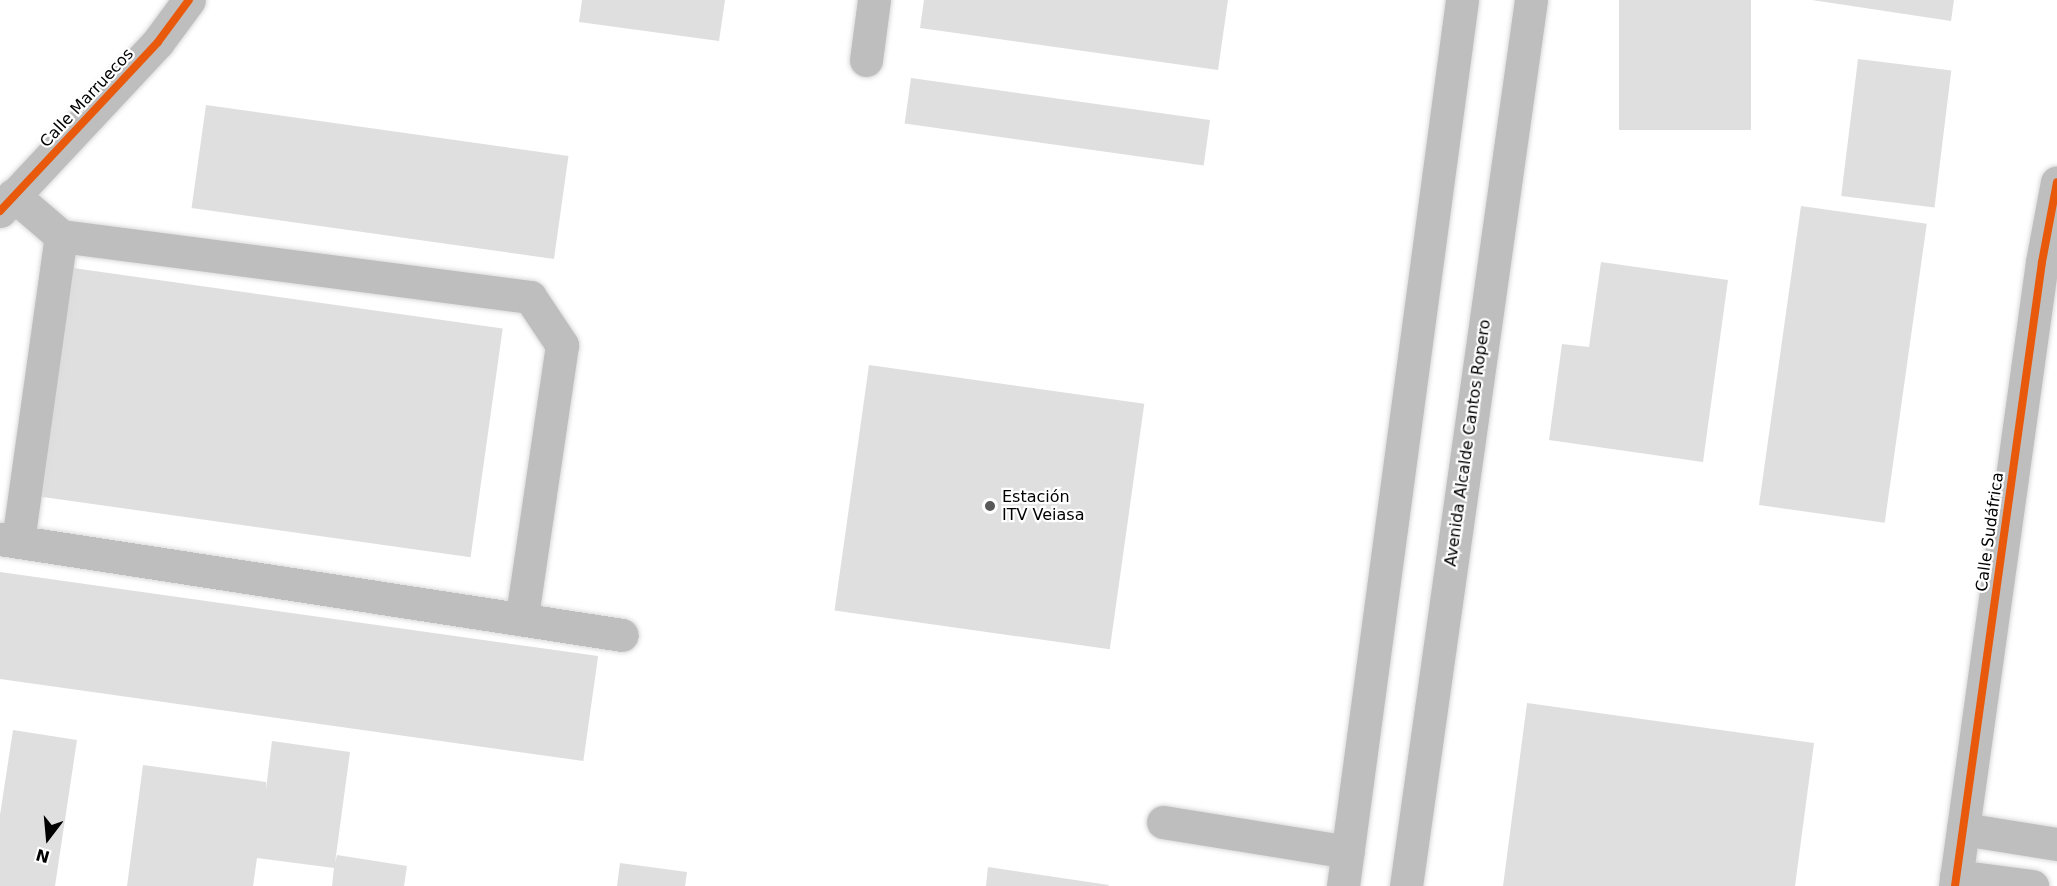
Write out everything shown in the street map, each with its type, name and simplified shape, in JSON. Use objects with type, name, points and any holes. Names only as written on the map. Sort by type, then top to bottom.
[{"type":"main road","name":"Calle Marruecos","points":[[7,203],[158,42],[189,0]]},
{"type":"main road","points":[[866,60],[874,0]]},
{"type":"main road","points":[[1343,886],[1462,0]]},
{"type":"main road","name":"Avenida Alcalde Cantos Ropero","points":[[1406,886],[1531,0]]},
{"type":"main road","name":"Calle Sudáfrica","points":[[1956,881],[2042,262],[2057,182]]},
{"type":"main road","points":[[7,203],[62,236],[530,297],[562,345],[522,617]]},
{"type":"main road","points":[[62,236],[9,540],[522,617],[622,635]]},
{"type":"main road","points":[[1163,822],[1348,852]]},
{"type":"main road","points":[[1963,829],[2057,844]]},
{"type":"main road","points":[[1956,881],[2032,886]]},
{"type":"building","points":[[582,0],[725,0],[719,41],[579,22]]},
{"type":"building","points":[[924,0],[1228,0],[1218,70],[920,28]]},
{"type":"building","points":[[1619,0],[1751,0],[1751,130],[1619,130]]},
{"type":"building","points":[[1812,0],[1954,0],[1951,21]]},
{"type":"building","points":[[1858,59],[1951,70],[1934,207],[1841,196]]},
{"type":"building","points":[[911,78],[1210,120],[1204,166],[905,124]]},
{"type":"building","points":[[206,105],[568,156],[554,259],[192,208]]},
{"type":"building","points":[[1801,206],[1927,224],[1885,523],[1759,505]]},
{"type":"building","points":[[1601,262],[1728,280],[1703,462],[1549,440],[1562,344],[1589,347]]},
{"type":"building","points":[[66,267],[503,328],[471,557],[34,496]]},
{"type":"building","name":"Estación ITV Veiasa","points":[[869,365],[1144,404],[1110,649],[834,611]]},
{"type":"building","points":[[0,572],[598,656],[583,761],[0,679]]},
{"type":"building","points":[[1527,703],[1814,743],[1795,886],[1503,886]]},
{"type":"building","points":[[13,730],[77,740],[55,886],[0,886],[0,815]]},
{"type":"building","points":[[272,741],[350,752],[335,863],[337,855],[407,866],[404,886],[332,886],[334,868],[257,858],[253,886],[127,886],[143,765],[266,782],[266,789]]},
{"type":"building","points":[[620,863],[687,872],[685,886],[617,886]]},
{"type":"building","points":[[988,867],[1109,885],[986,886]]},
{"type":"cycle path","points":[[0,211],[158,42],[189,0]]},
{"type":"cycle path","points":[[1955,886],[2042,262],[2057,182]]},
{"type":"place","name":"Estación ITV Veiasa","points":[[990,506]]}]
